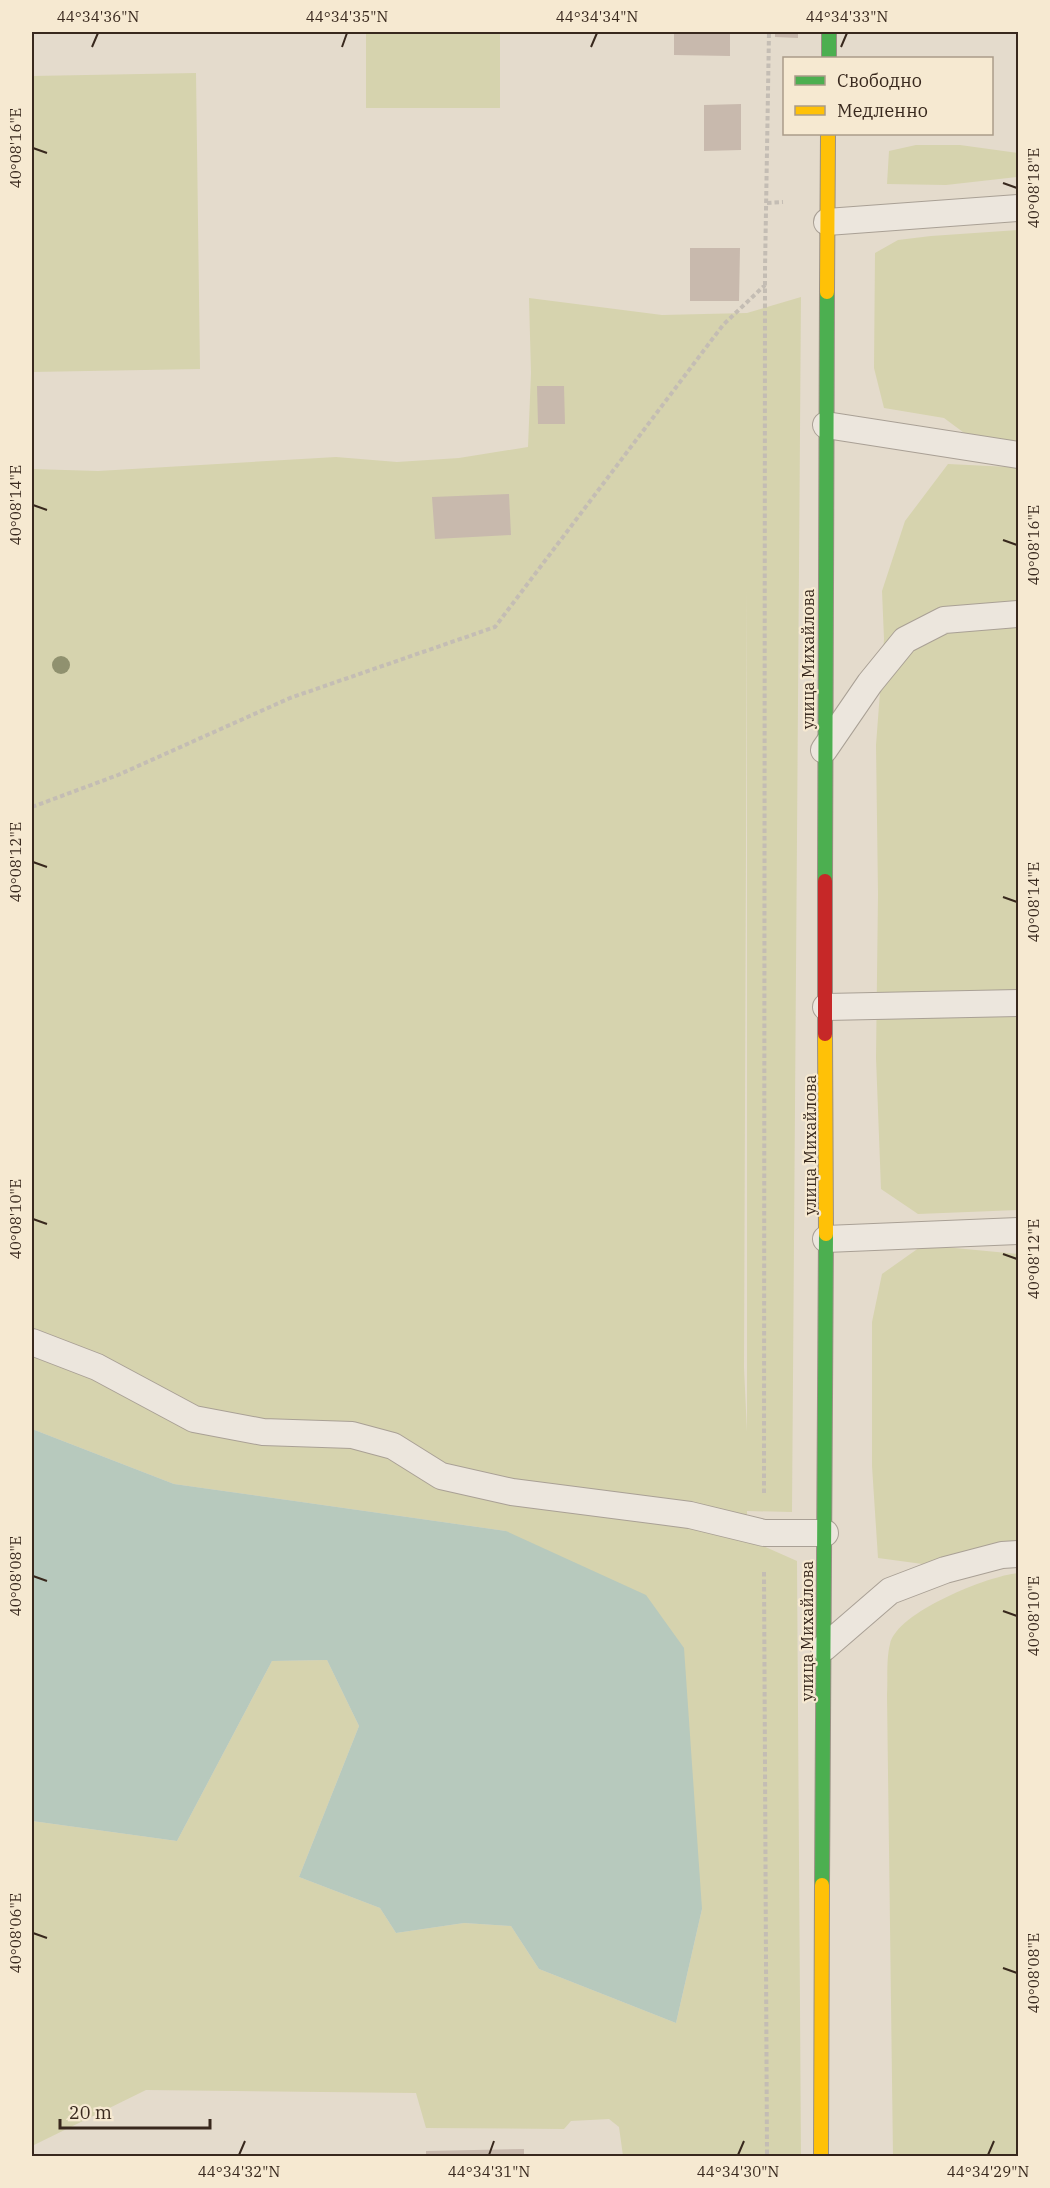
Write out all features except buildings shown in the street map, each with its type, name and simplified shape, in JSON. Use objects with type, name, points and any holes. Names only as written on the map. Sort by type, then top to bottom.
[{"type":"street","points":[[829,32],[829,57]]},
{"type":"street","name":"улица Михайлова","points":[[821,2157],[826,1239],[824,750],[828,135]]},
{"type":"lane","points":[[827,222],[1018,208]]},
{"type":"lane","points":[[826,424],[1018,455]]},
{"type":"lane","points":[[824,750],[870,683],[905,640],[944,620],[1018,614]]},
{"type":"lane","points":[[826,1007],[1018,1003]]},
{"type":"lane","points":[[826,1239],[1018,1231]]},
{"type":"lane","points":[[32,1342],[97,1367],[194,1419],[263,1432],[352,1435],[393,1446],[441,1476],[512,1492],[596,1505],[690,1515],[764,1533],[825,1533]]},
{"type":"lane","points":[[824,1648],[890,1591],[945,1570],[1002,1555],[1018,1554]]},
{"type":"path","points":[[767,2157],[764,1533],[765,284],[769,32]]},
{"type":"path","points":[[32,807],[118,775],[290,698],[495,627],[723,326],[765,284]]},
{"type":"shaded area","points":[[366,32],[500,32],[500,108],[366,108]]},
{"type":"shaded area","points":[[196,73],[200,369],[32,372],[32,76]]},
{"type":"shaded area","points":[[916,145],[960,145],[1018,153],[1017,177],[946,185],[887,184],[889,151]]},
{"type":"shaded area","points":[[1018,230],[1018,1210],[918,1214],[881,1189],[876,1058],[878,894],[876,745],[884,639],[882,591],[905,521],[948,464],[1010,467],[944,418],[884,408],[874,368],[875,253],[898,240]]},
{"type":"shaded area","points":[[801,297],[792,1512],[747,1511],[747,1539],[797,1561],[801,2156],[623,2156],[619,2127],[609,2119],[571,2121],[564,2129],[426,2128],[416,2093],[146,2090],[32,2146],[32,1821],[177,1841],[272,1661],[327,1660],[359,1726],[299,1877],[380,1908],[396,1933],[464,1923],[511,1926],[539,1969],[676,2023],[702,1909],[506,1531],[174,1484],[32,1429],[32,469],[98,471],[336,457],[397,462],[459,458],[528,447],[531,373],[529,298],[662,315],[747,313]],"holes":[[[747,585],[747,1432],[744,1368]]]},
{"type":"shaded area","points":[[923,1245],[1018,1254],[1018,1541],[930,1565],[878,1558],[872,1466],[872,1322],[882,1274]]},
{"type":"shaded area","points":[[32,1429],[174,1484],[506,1531],[646,1595],[684,1648],[702,1909],[676,2023],[539,1969],[511,1926],[464,1923],[396,1933],[380,1908],[299,1877],[359,1726],[327,1660],[272,1661],[177,1841],[32,1821]]},
{"type":"shaded area","points":[[1018,1573],[1018,2156],[893,2156],[887,1695],[890,1644],[896,1632],[926,1608],[966,1588]]},
{"type":"traffic: fast","points":[[829,32],[829,57]]},
{"type":"traffic: fast","points":[[825,881],[827,292]]},
{"type":"traffic: fast","points":[[822,1885],[826,1234]]},
{"type":"traffic: slow","points":[[827,292],[828,135]]},
{"type":"traffic: slow","points":[[825,1034],[826,1234]]},
{"type":"traffic: slow","points":[[821,2156],[822,1885]]},
{"type":"traffic: jam","points":[[825,881],[825,1034]]}]
